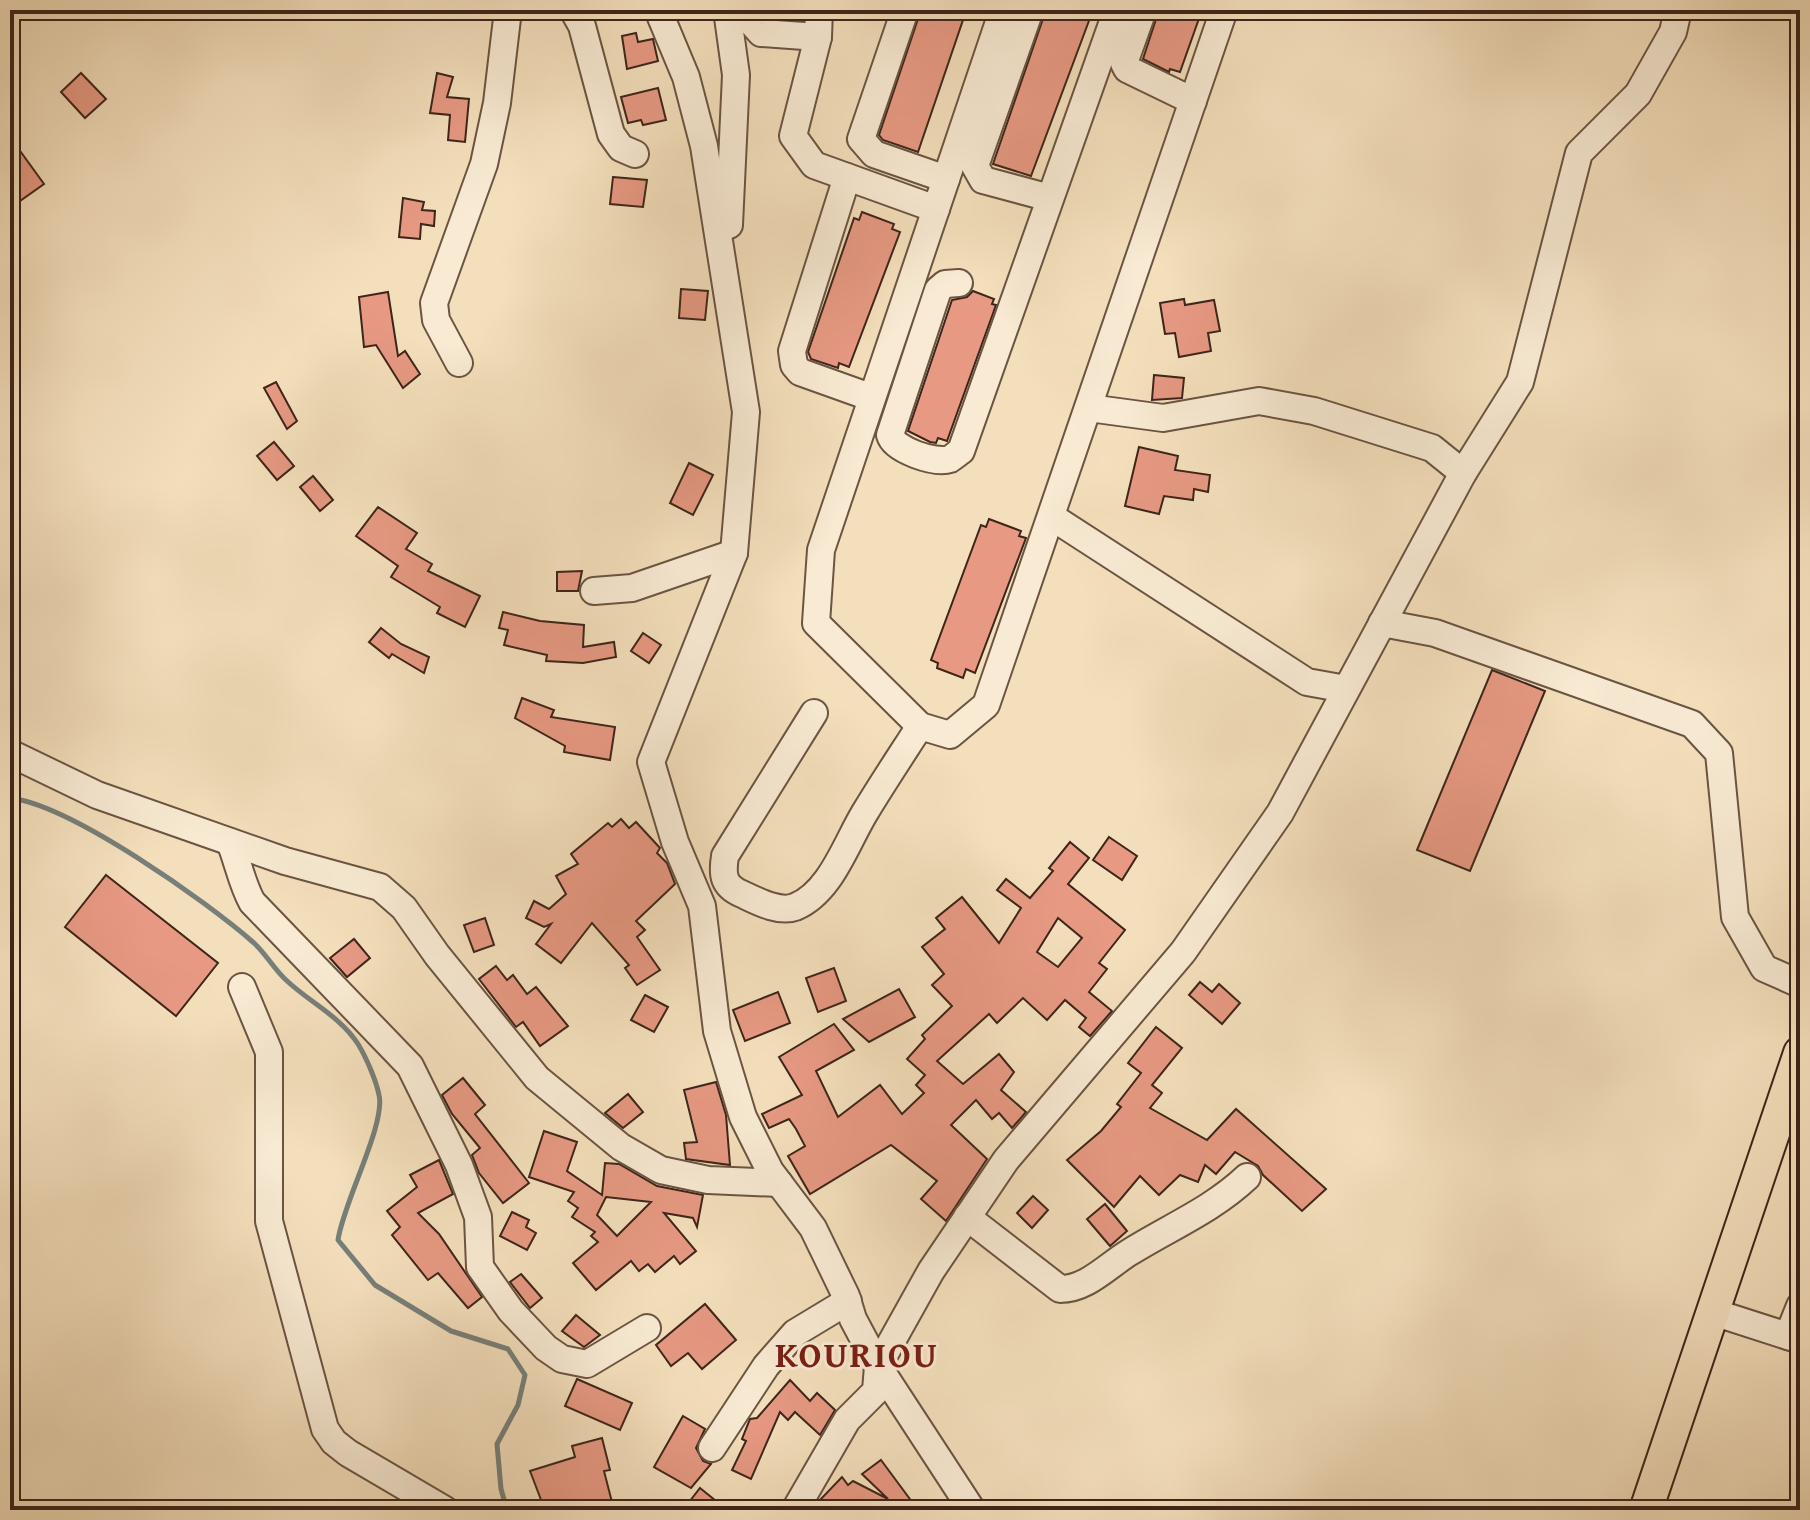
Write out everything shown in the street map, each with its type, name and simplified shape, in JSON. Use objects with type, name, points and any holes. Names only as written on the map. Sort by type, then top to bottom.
[{"type":"main road","points":[[1646,1510],[1800,1053]]},
{"type":"street","points":[[459,363],[436,320],[434,303],[484,164],[497,103],[508,10]]},
{"type":"street","points":[[573,10],[582,26],[611,134],[621,148],[635,154]]},
{"type":"street","points":[[658,10],[690,90],[704,146],[746,412],[734,553],[651,762],[675,842],[702,906],[709,950],[710,984],[723,1058],[760,1154],[813,1228],[848,1301],[853,1319],[878,1366],[972,1510]]},
{"type":"street","points":[[727,10],[736,75],[727,281]]},
{"type":"street","points":[[752,10],[753,24],[761,33],[818,37]]},
{"type":"street","points":[[819,10],[818,37],[793,136],[814,165],[936,209]]},
{"type":"street","points":[[905,10],[861,139],[874,154],[946,179]]},
{"type":"street","points":[[1003,10],[870,397],[821,550],[816,623],[920,726],[950,735],[986,705],[1224,10]]},
{"type":"street","points":[[1030,10],[975,166],[983,180],[1050,198]]},
{"type":"street","points":[[959,283],[945,284],[938,290],[890,435],[898,446],[938,459],[951,459],[961,451],[1117,10]]},
{"type":"street","points":[[1143,10],[1124,63],[1127,69],[1193,101]]},
{"type":"street","points":[[795,1510],[847,1420],[876,1391],[878,1366],[931,1271],[1006,1160],[1183,952],[1280,813],[1463,473],[1520,382],[1579,153],[1638,94],[1673,32],[1678,10]]},
{"type":"street","points":[[847,177],[792,351],[794,365],[800,372],[870,397]]},
{"type":"street","points":[[1089,408],[1163,418],[1259,401],[1314,411],[1432,448],[1463,473]]},
{"type":"street","points":[[1052,517],[1307,682],[1346,689]]},
{"type":"street","points":[[594,591],[632,588],[734,553]]},
{"type":"street","points":[[1382,623],[1435,633],[1692,724],[1719,753],[1735,917],[1764,968],[1800,984]]},
{"type":"street","points":[[814,713],[725,856],[722,876],[730,889],[769,906],[792,908],[810,897],[836,865],[865,812],[920,726]]},
{"type":"street","points":[[10,753],[97,795],[230,842],[380,887],[404,908],[437,955],[537,1078],[621,1147],[661,1170],[708,1180],[779,1183]]},
{"type":"street","points":[[230,842],[252,902],[410,1066],[459,1165],[478,1217],[480,1267],[511,1311],[546,1348],[562,1359],[587,1364],[647,1328]]},
{"type":"street","points":[[242,987],[269,1052],[269,1221],[325,1429],[348,1453],[397,1478],[445,1510]]},
{"type":"street","points":[[967,1217],[1060,1289],[1075,1289],[1131,1251],[1196,1217],[1247,1177]]},
{"type":"street","points":[[712,1448],[766,1366],[795,1333],[848,1301]]},
{"type":"street","points":[[1713,1312],[1794,1338],[1800,1306]]},
{"type":"building","points":[[921,10],[957,10],[956,14],[964,17],[918,152],[883,140],[879,135]]},
{"type":"building","points":[[1046,10],[1086,10],[1084,15],[1090,18],[1031,176],[993,164]]},
{"type":"building","points":[[1159,10],[1202,10],[1180,72],[1170,69],[1169,72],[1143,59]]},
{"type":"building","points":[[636,33],[638,42],[653,39],[658,61],[627,69],[622,36]]},
{"type":"building","points":[[81,73],[106,99],[85,118],[61,92]]},
{"type":"building","points":[[437,73],[453,77],[447,97],[469,99],[465,142],[448,140],[450,115],[430,113]]},
{"type":"building","points":[[658,88],[666,120],[643,125],[641,120],[628,123],[621,97]]},
{"type":"building","points":[[10,137],[44,184],[10,208]]},
{"type":"building","points":[[613,177],[647,180],[643,207],[610,204]]},
{"type":"building","points":[[403,198],[424,202],[422,210],[435,211],[434,226],[421,224],[420,239],[399,237]]},
{"type":"building","points":[[862,212],[894,224],[892,229],[900,232],[849,367],[839,363],[838,368],[811,359],[808,352],[854,218],[859,220]]},
{"type":"building","points":[[681,289],[708,291],[705,320],[679,318]]},
{"type":"building","points":[[973,291],[994,299],[992,304],[996,305],[947,441],[938,438],[936,443],[930,442],[908,431],[952,300],[967,297]]},
{"type":"building","points":[[388,292],[398,356],[405,351],[420,374],[403,388],[376,345],[364,347],[359,297]]},
{"type":"building","points":[[1184,299],[1185,305],[1214,300],[1220,331],[1208,333],[1211,351],[1179,357],[1175,333],[1165,334],[1160,303]]},
{"type":"building","points":[[1154,375],[1184,378],[1182,398],[1152,400]]},
{"type":"building","points":[[276,382],[297,421],[287,429],[264,388]]},
{"type":"building","points":[[274,442],[294,466],[277,480],[257,456]]},
{"type":"building","points":[[1139,447],[1178,456],[1175,470],[1210,475],[1208,492],[1194,489],[1193,500],[1164,496],[1159,514],[1125,506]]},
{"type":"building","points":[[689,463],[713,475],[693,515],[670,503]]},
{"type":"building","points":[[313,476],[333,500],[320,511],[300,487]]},
{"type":"building","points":[[378,507],[417,533],[406,549],[432,564],[428,571],[480,596],[465,627],[437,613],[440,607],[391,577],[398,566],[356,536]]},
{"type":"building","points":[[989,519],[1021,531],[1019,536],[1026,538],[975,673],[966,669],[963,678],[937,668],[938,663],[931,660],[981,525],[986,527]]},
{"type":"building","points":[[582,571],[578,591],[557,591],[557,572]]},
{"type":"building","points":[[503,612],[540,621],[584,625],[583,647],[614,642],[616,657],[583,663],[546,661],[547,655],[504,645],[508,630],[499,628]]},
{"type":"building","points":[[381,628],[401,644],[429,657],[424,673],[392,654],[389,658],[369,642]]},
{"type":"building","points":[[643,633],[661,645],[649,663],[631,651]]},
{"type":"building","points":[[1492,670],[1545,691],[1470,871],[1417,850]]},
{"type":"building","points":[[522,698],[554,710],[551,717],[615,727],[610,760],[564,752],[565,746],[515,718]]},
{"type":"building","points":[[621,819],[629,828],[636,822],[660,848],[657,853],[667,863],[675,884],[636,921],[645,930],[637,937],[660,970],[637,985],[625,968],[629,965],[592,923],[561,963],[536,944],[551,924],[544,927],[526,918],[534,901],[549,909],[566,894],[556,876],[578,864],[571,854],[608,823],[612,827]]},
{"type":"building","points":[[1109,837],[1137,856],[1122,880],[1093,860]]},
{"type":"building","points":[[1070,842],[1089,858],[1068,884],[1125,930],[1099,963],[1107,969],[1089,992],[1112,1011],[1090,1036],[1079,1027],[1086,1018],[1065,1000],[1047,1020],[1023,998],[997,1023],[989,1014],[937,1061],[963,1084],[999,1054],[1014,1072],[1001,1090],[1026,1112],[1012,1128],[999,1113],[992,1119],[976,1100],[951,1125],[987,1159],[946,1221],[921,1199],[937,1181],[891,1145],[810,1194],[788,1156],[805,1146],[796,1129],[789,1119],[769,1128],[762,1114],[802,1095],[779,1057],[834,1024],[854,1050],[816,1071],[838,1117],[880,1085],[902,1114],[924,1093],[916,1085],[925,1075],[907,1059],[925,1039],[922,1035],[952,1006],[932,985],[944,974],[922,947],[945,929],[936,918],[962,897],[999,943],[1021,908],[997,890],[1006,879],[1030,898],[1053,871],[1049,868]],"holes":[[[1058,918],[1082,938],[1058,967],[1037,952]]]},
{"type":"building","points":[[106,875],[218,963],[176,1016],[65,927]]},
{"type":"building","points":[[485,918],[494,945],[474,952],[464,925]]},
{"type":"building","points":[[354,939],[370,958],[347,977],[330,958]]},
{"type":"building","points":[[496,966],[507,980],[513,975],[527,994],[536,987],[568,1026],[540,1046],[523,1022],[516,1027],[479,979]]},
{"type":"building","points":[[834,968],[846,1001],[818,1012],[806,978]]},
{"type":"building","points":[[1200,982],[1212,992],[1219,984],[1240,1003],[1222,1024],[1189,995]]},
{"type":"building","points":[[899,989],[915,1017],[869,1042],[843,1019]]},
{"type":"building","points":[[778,992],[790,1023],[745,1041],[733,1010]]},
{"type":"building","points":[[645,995],[668,1007],[654,1032],[631,1020]]},
{"type":"building","points":[[1156,1027],[1182,1048],[1152,1085],[1162,1093],[1150,1108],[1207,1140],[1236,1109],[1326,1189],[1302,1211],[1263,1175],[1258,1166],[1235,1152],[1216,1174],[1205,1165],[1198,1182],[1180,1175],[1159,1195],[1140,1176],[1114,1207],[1067,1160],[1101,1131],[1121,1107],[1117,1104],[1141,1073],[1128,1063]]},
{"type":"building","points":[[463,1078],[485,1105],[475,1114],[529,1183],[503,1203],[479,1173],[472,1155],[480,1148],[452,1114],[442,1095]]},
{"type":"building","points":[[716,1082],[726,1115],[730,1165],[686,1159],[684,1143],[697,1142],[684,1090]]},
{"type":"building","points":[[628,1094],[643,1112],[623,1128],[605,1113]]},
{"type":"building","points":[[544,1131],[577,1142],[567,1171],[602,1195],[605,1163],[619,1164],[657,1186],[703,1195],[697,1227],[693,1218],[664,1213],[696,1251],[680,1264],[674,1256],[655,1272],[648,1264],[639,1271],[631,1261],[596,1290],[573,1263],[598,1242],[591,1236],[595,1232],[572,1217],[578,1208],[568,1201],[574,1192],[529,1177]],"holes":[[[606,1197],[651,1202],[617,1236],[597,1215]]]},
{"type":"building","points":[[439,1160],[453,1194],[418,1213],[439,1234],[482,1297],[468,1308],[438,1273],[428,1280],[392,1235],[400,1227],[387,1211],[417,1187],[410,1175]]},
{"type":"building","points":[[1033,1196],[1048,1210],[1032,1228],[1017,1213]]},
{"type":"building","points":[[1105,1204],[1127,1231],[1110,1246],[1087,1219]]},
{"type":"building","points":[[512,1212],[529,1220],[526,1227],[536,1233],[527,1250],[500,1236]]},
{"type":"building","points":[[521,1274],[542,1298],[530,1308],[510,1282]]},
{"type":"building","points":[[705,1304],[736,1340],[702,1369],[688,1353],[671,1366],[656,1345]]},
{"type":"building","points":[[576,1315],[600,1335],[584,1347],[562,1331]]},
{"type":"building","points":[[577,1379],[632,1403],[620,1430],[565,1406]]},
{"type":"building","points":[[790,1380],[810,1401],[817,1393],[835,1410],[820,1435],[795,1412],[788,1420],[780,1412],[751,1479],[732,1470],[746,1441],[742,1439],[750,1419],[757,1418]]},
{"type":"building","points":[[683,1416],[705,1429],[696,1448],[703,1461],[711,1464],[691,1488],[654,1467]]},
{"type":"building","points":[[602,1438],[610,1470],[604,1471],[614,1510],[556,1510],[552,1501],[543,1505],[530,1471],[575,1457],[572,1446]]},
{"type":"building","points":[[881,1460],[918,1510],[825,1510],[818,1502],[842,1477],[848,1485],[853,1481],[888,1499],[862,1474]]},
{"type":"building","points":[[700,1488],[716,1501],[709,1510],[683,1510]]},
{"type":"waterway","points":[[10,798],[67,818],[137,857],[172,881],[254,943],[286,980],[333,1017],[358,1044],[376,1083],[379,1108],[338,1240],[375,1285],[451,1331],[508,1349],[525,1375],[518,1405],[497,1444],[501,1489],[507,1510]]},
{"type":"district","name":"KOURIOU","points":[[857,1353]]}]
